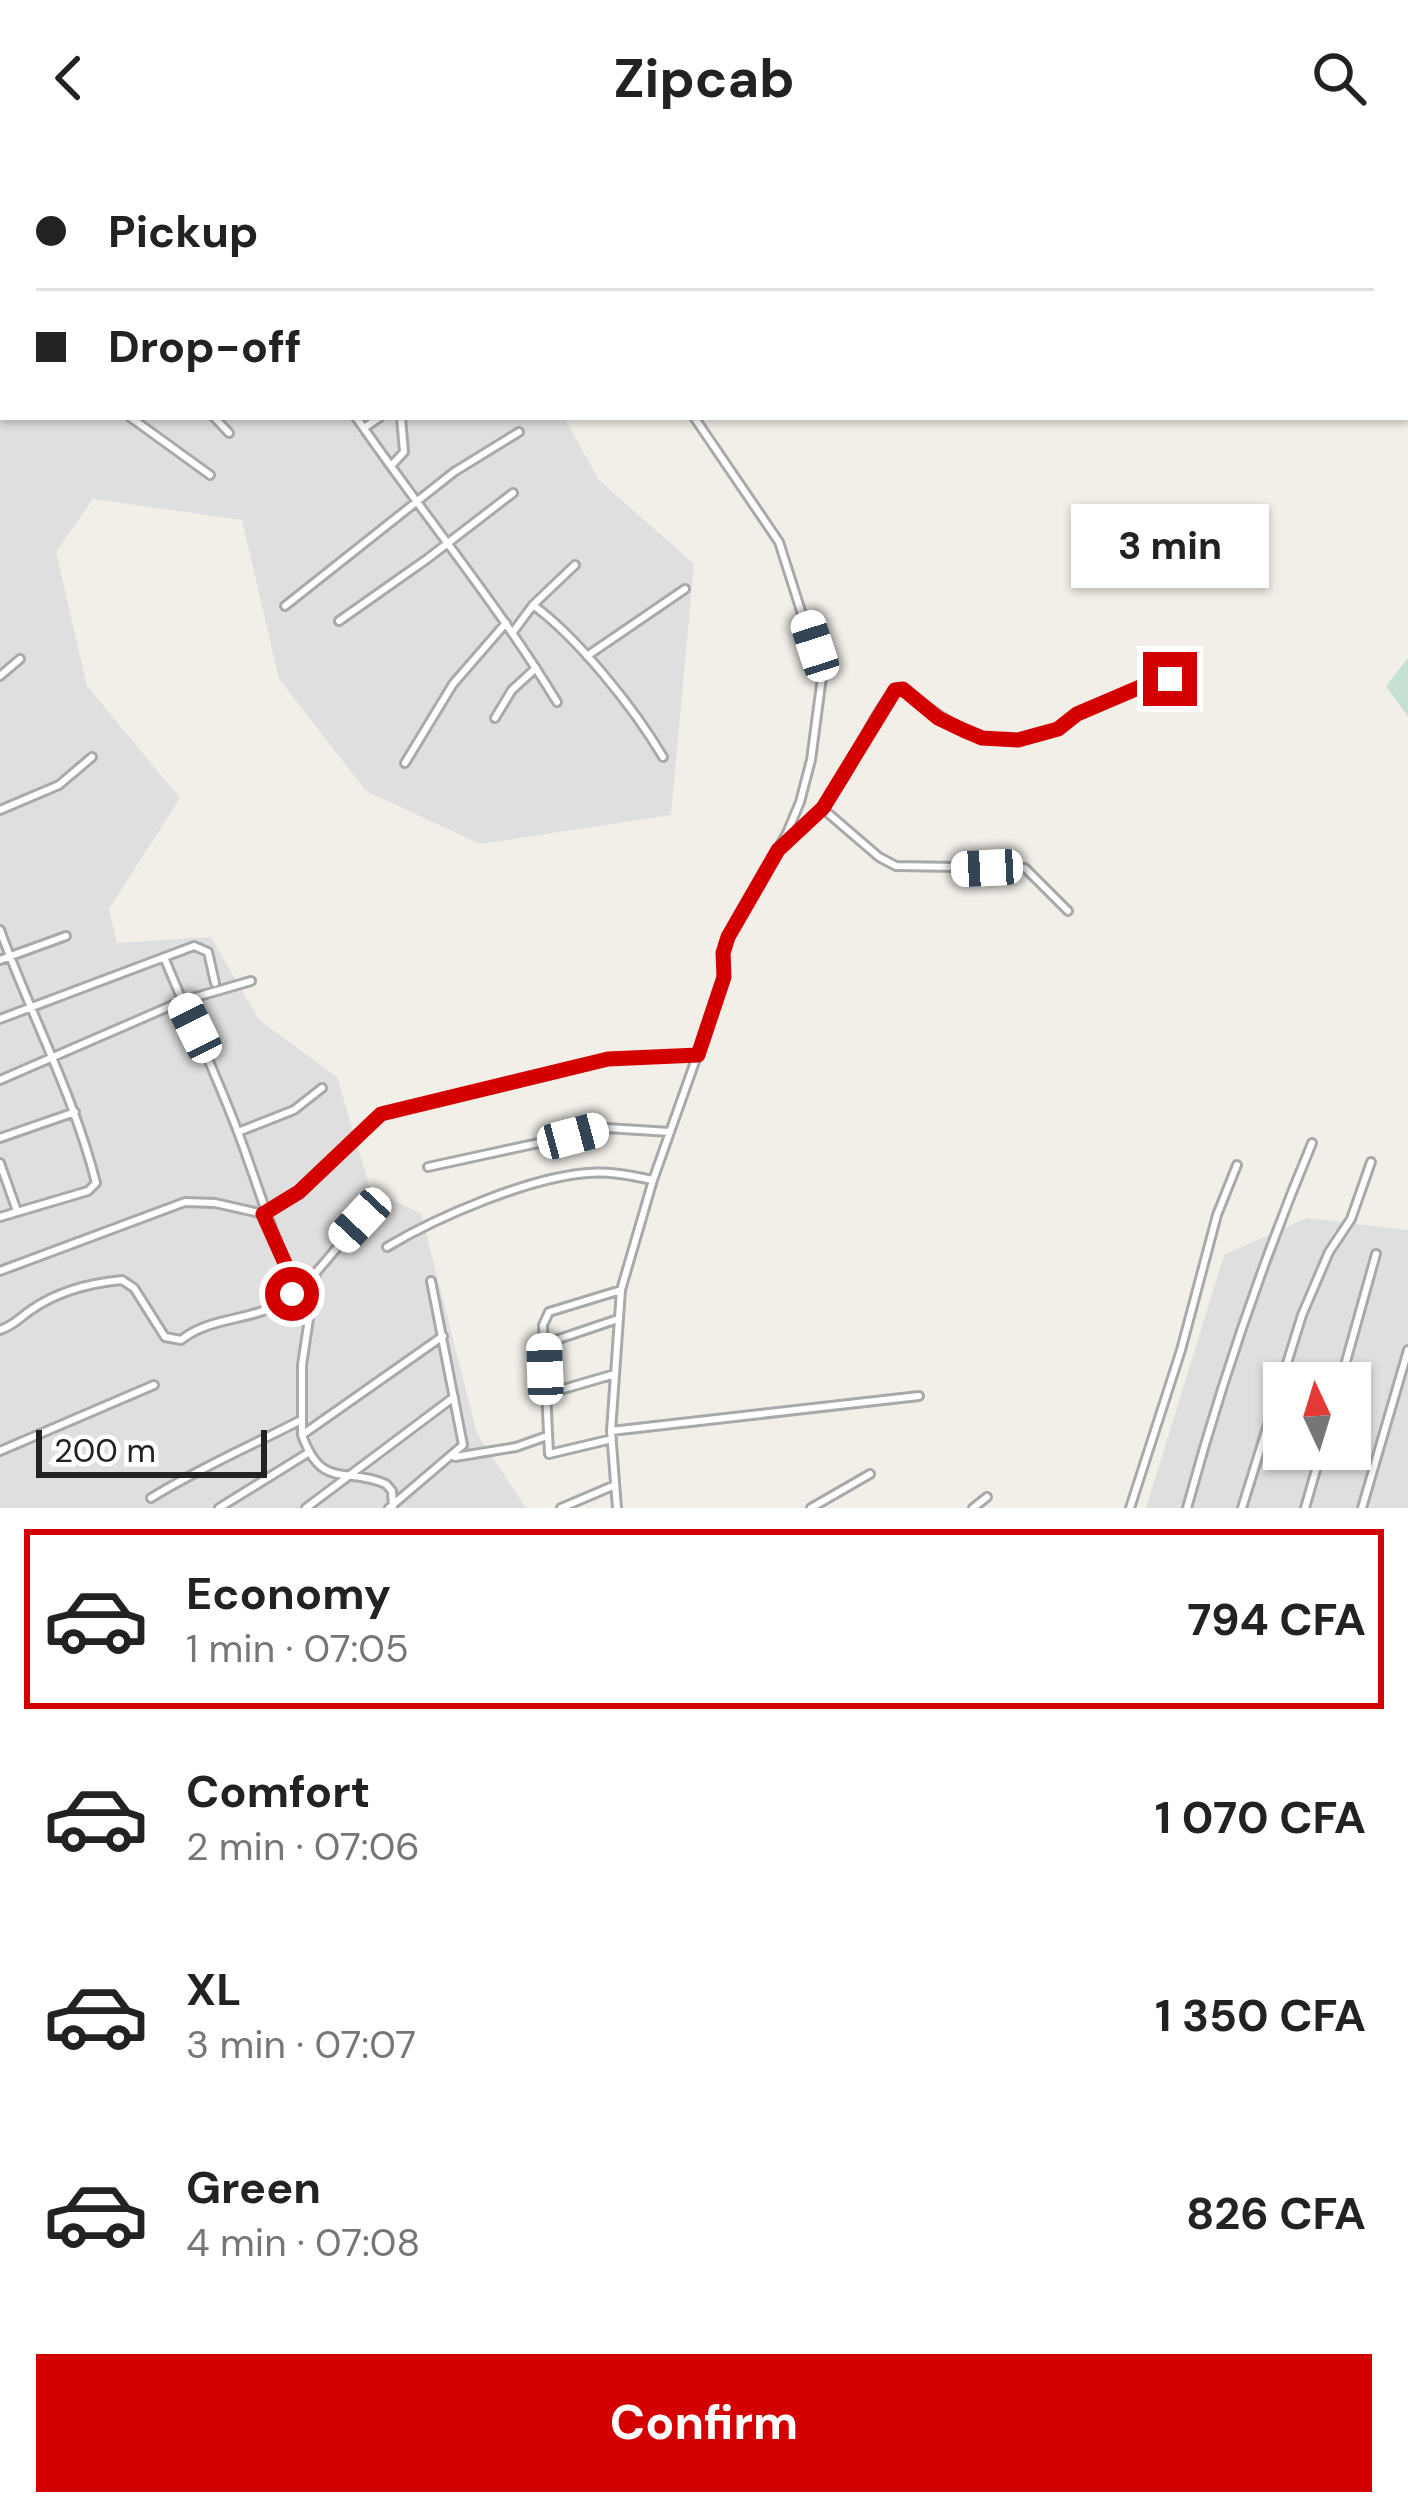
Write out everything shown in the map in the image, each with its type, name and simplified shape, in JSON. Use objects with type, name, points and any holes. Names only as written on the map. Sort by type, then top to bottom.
[{"type":"street","points":[[134,420],[210,475]]},
{"type":"street","points":[[217,420],[229,433]]},
{"type":"street","points":[[358,420],[513,632],[557,702]]},
{"type":"street","points":[[364,428],[376,420]]},
{"type":"street","points":[[391,466],[404,452],[401,420]]},
{"type":"street","points":[[617,1508],[612,1435],[621,1290],[653,1180],[724,977],[724,945],[800,802],[822,688],[820,663],[779,542],[696,420]]},
{"type":"street","points":[[285,606],[415,501],[519,432]]},
{"type":"street","points":[[339,621],[512,493]]},
{"type":"street","points":[[513,632],[533,605],[575,565]]},
{"type":"street","points":[[587,656],[686,589]]},
{"type":"street","points":[[533,605],[560,625],[587,656],[663,757]]},
{"type":"street","points":[[405,763],[453,683],[506,623]]},
{"type":"street","points":[[0,676],[20,659]]},
{"type":"street","points":[[495,718],[512,690],[536,668]]},
{"type":"street","points":[[778,850],[823,808],[874,718],[898,688],[963,730],[982,738],[1018,740],[1058,729],[1077,714],[1152,682],[1188,677]]},
{"type":"street","points":[[0,810],[59,785],[92,757]]},
{"type":"street","points":[[823,808],[878,857],[896,866],[1025,868],[1068,911]]},
{"type":"street","points":[[0,930],[75,1112],[96,1184],[88,1191],[0,1217]]},
{"type":"street","points":[[0,960],[66,936]]},
{"type":"street","points":[[0,1019],[188,946],[208,952],[215,983]]},
{"type":"street","points":[[164,957],[238,1132],[263,1214],[297,1290]]},
{"type":"street","points":[[0,1080],[182,1001],[251,981]]},
{"type":"street","points":[[0,1270],[185,1202],[263,1214],[299,1192],[381,1114],[608,1059],[698,1055]]},
{"type":"street","points":[[238,1132],[293,1110],[322,1088]]},
{"type":"street","points":[[0,1138],[75,1112]]},
{"type":"street","points":[[428,1167],[607,1128],[670,1132]]},
{"type":"street","points":[[1187,1508],[1261,1265],[1312,1143]]},
{"type":"street","points":[[1242,1508],[1307,1302],[1328,1252],[1351,1219],[1371,1162]]},
{"type":"street","points":[[0,1163],[17,1212]]},
{"type":"street","points":[[1130,1508],[1181,1350],[1217,1215],[1237,1165]]},
{"type":"street","points":[[387,1247],[436,1218],[568,1176],[601,1173],[653,1180]]},
{"type":"street","points":[[0,1330],[70,1289],[122,1280],[134,1288],[165,1337],[181,1340],[201,1326],[277,1305],[297,1290],[360,1220]]},
{"type":"street","points":[[1346,1362],[1376,1254]]},
{"type":"street","points":[[318,1266],[304,1348],[302,1435],[308,1453],[325,1470],[386,1484],[392,1507],[452,1458],[463,1439],[430,1281]]},
{"type":"street","points":[[621,1290],[549,1312],[544,1320],[549,1454],[612,1435],[919,1396]]},
{"type":"street","points":[[544,1343],[618,1319]]},
{"type":"street","points":[[302,1435],[442,1336]]},
{"type":"street","points":[[1362,1508],[1408,1350]]},
{"type":"street","points":[[546,1394],[615,1374]]},
{"type":"street","points":[[0,1451],[154,1385]]},
{"type":"street","points":[[306,1508],[454,1397]]},
{"type":"street","points":[[151,1498],[193,1472],[220,1464],[302,1420]]},
{"type":"street","points":[[452,1458],[516,1448],[548,1436]]},
{"type":"street","points":[[219,1508],[308,1453]]},
{"type":"street","points":[[1304,1508],[1316,1470]]},
{"type":"street","points":[[811,1508],[870,1474]]},
{"type":"street","points":[[561,1508],[615,1485]]},
{"type":"street","points":[[973,1508],[987,1497]]},
{"type":"shaded area","points":[[0,420],[566,420],[599,480],[694,564],[671,815],[480,844],[366,791],[279,679],[242,520],[93,499],[56,552],[87,686],[180,798],[109,909],[117,943],[211,937],[259,1020],[337,1077],[371,1191],[421,1213],[477,1434],[526,1508],[0,1508]]},
{"type":"shaded area","points":[[1307,1218],[1408,1230],[1408,1508],[1146,1508],[1224,1255]]},
{"type":"green space","points":[[1408,658],[1408,717],[1386,686]]},
{"type":"route","points":[[292,1294],[297,1290],[263,1214],[299,1192],[381,1114],[608,1059],[698,1055],[724,977],[728,937],[778,850],[823,808],[895,690],[903,689],[938,718],[982,738],[1018,740],[1058,729],[1077,714],[1170,679]]}]
